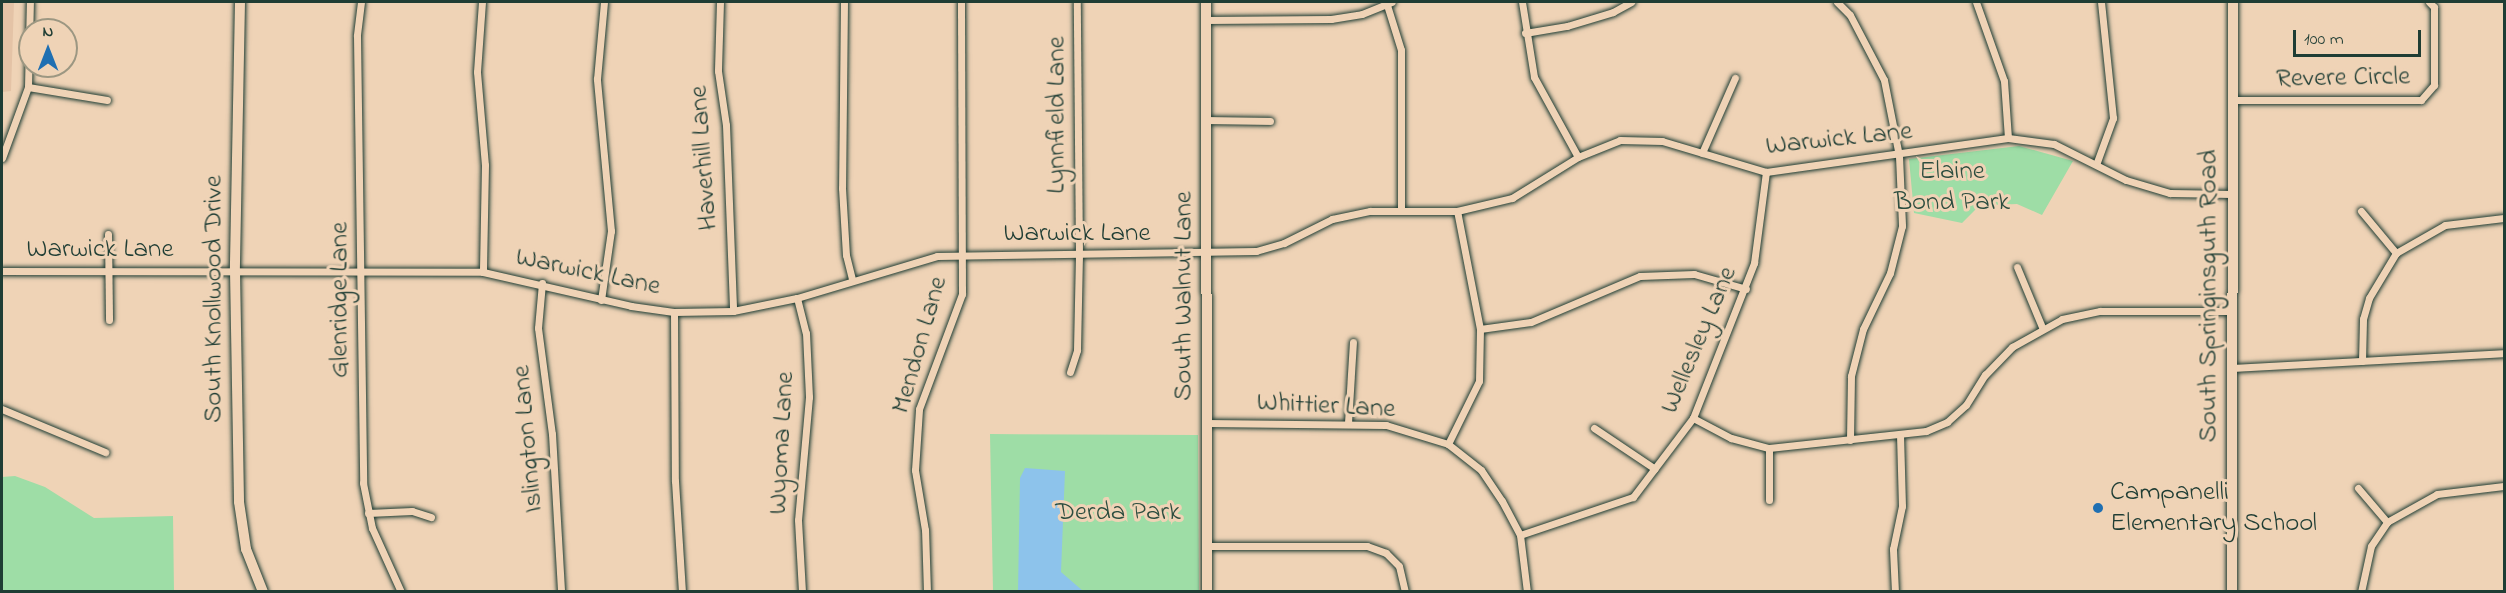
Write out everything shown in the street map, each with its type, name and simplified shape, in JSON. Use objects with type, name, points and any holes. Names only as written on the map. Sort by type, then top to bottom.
[{"type":"street","points":[[2,158],[28,87],[30,2]]},
{"type":"street","name":"South Knollwood Drive","points":[[240,2],[236,271],[238,502],[246,549],[263,591]]},
{"type":"street","name":"Glenridge Lane","points":[[361,2],[357,36],[362,271],[361,462],[368,513],[388,569],[401,591]]},
{"type":"street","points":[[482,2],[477,72],[484,165],[483,272]]},
{"type":"street","points":[[601,300],[611,231],[598,102],[598,52],[604,2]]},
{"type":"street","name":"Haverhill Lane","points":[[720,2],[718,71],[726,125],[733,310]]},
{"type":"street","points":[[844,2],[842,188],[846,255],[852,279]]},
{"type":"street","name":"Mendon Lane","points":[[927,591],[925,530],[915,470],[920,409],[962,294],[964,255],[961,2]]},
{"type":"street","name":"Lynnfield Lane","points":[[1070,372],[1077,350],[1079,255],[1077,2]]},
{"type":"street","name":"South Walnut Lane","points":[[1206,2],[1207,591]]},
{"type":"street","points":[[1522,2],[1525,33],[1534,77],[1578,157]]},
{"type":"street","points":[[1525,33],[1579,22],[1613,12],[1631,2]]},
{"type":"street","points":[[1837,2],[1850,15],[1884,80],[1899,156],[1902,226],[1890,273],[1863,329],[1851,376],[1850,440]]},
{"type":"street","points":[[1976,2],[2004,81],[2008,138]]},
{"type":"street","points":[[2097,162],[2113,118],[2100,2]]},
{"type":"street","name":"South Springinsguth Road","points":[[2232,591],[2233,2]]},
{"type":"street","name":"Revere Circle","points":[[2232,100],[2421,100],[2434,85],[2434,8],[2429,2]]},
{"type":"street","points":[[1206,20],[1331,19],[1389,3],[1401,50],[1401,210]]},
{"type":"street","points":[[1702,153],[1736,78]]},
{"type":"street","points":[[28,87],[107,100]]},
{"type":"street","points":[[1208,120],[1270,121]]},
{"type":"street","name":"Warwick Lane","points":[[2,271],[483,272],[542,283],[601,300],[674,312],[733,310],[797,298],[918,260],[964,255],[1206,254],[1256,251],[1284,243],[1332,219],[1370,211],[1457,211],[1512,198],[1578,157],[1620,140],[1662,141],[1767,171],[1899,156],[2008,138],[2054,144],[2097,162],[2126,180],[2170,193],[2232,194]]},
{"type":"street","name":"Wellesley Lane","points":[[1520,535],[1633,497],[1693,418],[1746,289],[1754,263],[1767,171]]},
{"type":"street","points":[[1448,444],[1479,381],[1479,329],[1457,211]]},
{"type":"street","points":[[2361,211],[2396,253]]},
{"type":"street","points":[[2362,361],[2363,319],[2369,298],[2396,253],[2445,225],[2505,218]]},
{"type":"street","points":[[108,234],[110,320]]},
{"type":"street","points":[[2017,267],[2042,327]]},
{"type":"street","points":[[1479,329],[1531,322],[1640,276],[1694,274],[1746,289]]},
{"type":"street","name":"Islington Lane","points":[[542,283],[538,328],[552,434],[561,591]]},
{"type":"street","name":"Wyoma Lane","points":[[797,298],[806,333],[809,397],[798,520],[802,591]]},
{"type":"street","points":[[1693,418],[1731,438],[1769,448],[1926,431],[1947,422],[1966,405],[2004,354],[2042,327],[2100,311],[2233,311]]},
{"type":"street","points":[[674,312],[675,481],[682,591]]},
{"type":"street","points":[[1348,423],[1353,342]]},
{"type":"street","points":[[2231,368],[2505,352]]},
{"type":"street","points":[[2,409],[105,452]]},
{"type":"street","name":"Whittier Lane","points":[[1206,423],[1386,425],[1448,444],[1481,470],[1520,535],[1527,591]]},
{"type":"street","points":[[1594,428],[1655,469]]},
{"type":"street","points":[[1895,591],[1893,549],[1902,506],[1900,434]]},
{"type":"street","points":[[1769,448],[1769,500]]},
{"type":"street","points":[[2361,591],[2371,546],[2387,522],[2437,494],[2505,486]]},
{"type":"street","points":[[2358,488],[2387,522]]},
{"type":"street","points":[[368,513],[412,511],[431,517]]},
{"type":"street","points":[[1207,546],[1367,546],[1386,553],[1399,566],[1405,591]]},
{"type":"shaded area","points":[[2,2],[14,2],[11,91],[2,92]]},
{"type":"green space","name":"Elaine Bond Park","points":[[2019,146],[2073,161],[2042,215],[2017,204],[1993,205],[1975,210],[1962,223],[1914,213],[1909,159]]},
{"type":"green space","name":"Derda Park","points":[[990,434],[1198,435],[1199,591],[993,591]]},
{"type":"green space","points":[[15,476],[45,487],[94,518],[173,516],[174,591],[2,591],[2,477]]},
{"type":"water","points":[[1025,468],[1065,471],[1061,572],[1083,591],[1018,591],[1020,478]]},
{"type":"place","name":"Campanelli Elementary School","points":[[2098,508]]}]
